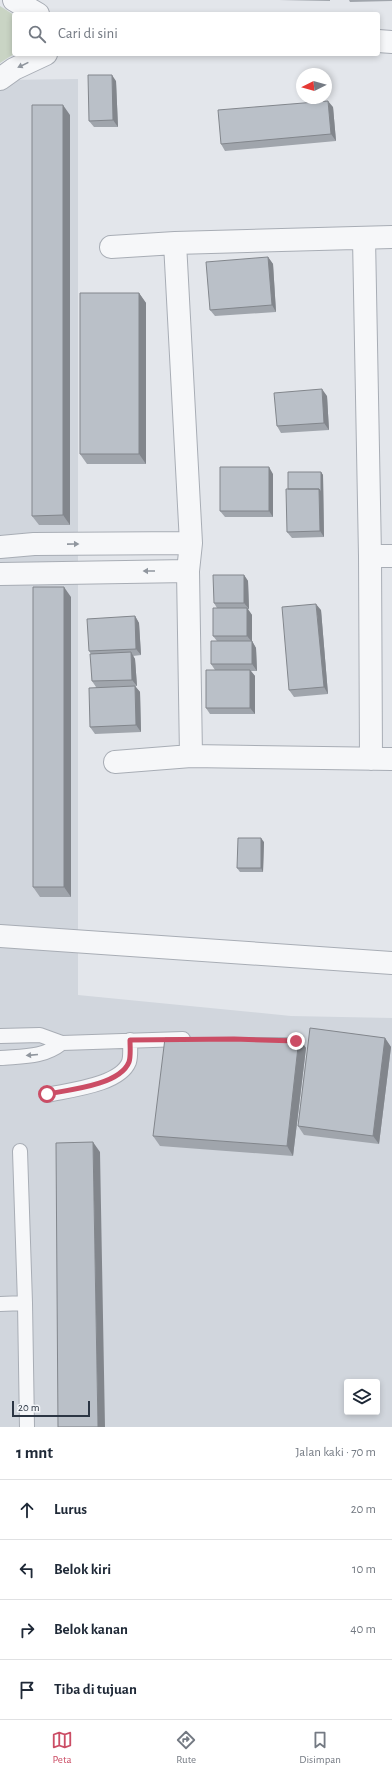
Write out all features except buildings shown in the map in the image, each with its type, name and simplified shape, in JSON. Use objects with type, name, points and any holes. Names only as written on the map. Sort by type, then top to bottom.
[{"type":"street","points":[[14,0],[35,12]]},
{"type":"street","points":[[380,42],[392,42]]},
{"type":"street","points":[[0,79],[42,56]]},
{"type":"street","points":[[111,247],[175,243],[392,237]]},
{"type":"street","points":[[115,762],[191,756],[381,759],[370,556],[364,238]]},
{"type":"street","points":[[175,243],[191,543],[188,571],[191,756]]},
{"type":"street","points":[[0,547],[34,544],[191,543]]},
{"type":"street","points":[[370,556],[392,556]]},
{"type":"street","points":[[0,574],[188,571]]},
{"type":"street","points":[[0,936],[392,963]]},
{"type":"lane","points":[[0,1036],[40,1035],[62,1043],[197,1039]]},
{"type":"lane","points":[[47,1094],[105,1082],[120,1075],[129,1062],[130,1040]]},
{"type":"lane","points":[[0,1058],[42,1054],[52,1051],[62,1043]]},
{"type":"lane","points":[[20,1151],[27,1427]]},
{"type":"lane","points":[[0,1304],[25,1303]]},
{"type":"shaded area","points":[[78,79],[78,995],[291,1016],[392,1018],[392,1427],[0,1427],[0,80]]},
{"type":"green space","points":[[0,6],[12,14],[12,55],[0,63]]},
{"type":"route","points":[[47,1094],[105,1082],[120,1075],[129,1062],[130,1040],[234,1039],[296,1041]]}]
